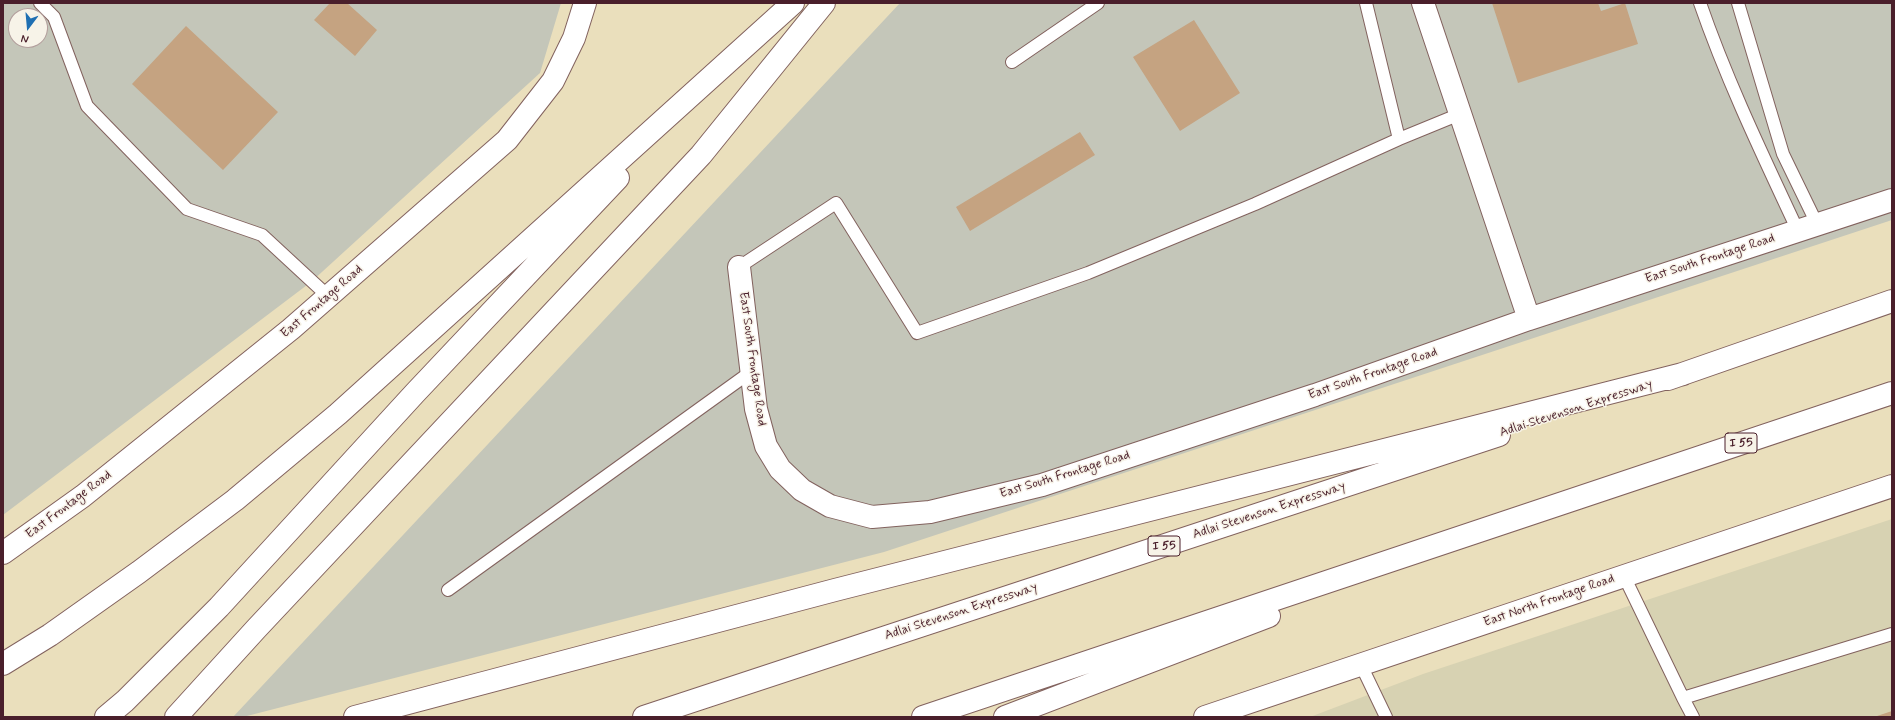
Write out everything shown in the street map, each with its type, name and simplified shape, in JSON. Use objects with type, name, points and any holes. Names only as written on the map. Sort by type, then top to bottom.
[{"type":"main road","name":"East Frontage Road","points":[[3,553],[84,496],[291,330],[507,140],[553,80],[574,38],[585,3]]},
{"type":"main road","points":[[3,664],[50,635],[133,577],[235,500],[338,414],[794,3]]},
{"type":"main road","points":[[106,717],[125,701],[219,607],[415,393],[664,130],[794,3]]},
{"type":"main road","points":[[176,717],[701,155],[824,3]]},
{"type":"main road","points":[[1423,3],[1529,319]]},
{"type":"main road","name":"East South Frontage Road","points":[[739,267],[756,409],[766,446],[780,470],[802,490],[830,506],[872,517],[930,512],[1042,485],[1315,395],[1529,319],[1892,200]]},
{"type":"main road","name":"Adlai Stevenson Expressway","points":[[644,717],[1683,374],[1892,301]]},
{"type":"main road","points":[[355,717],[835,590],[1683,374]]},
{"type":"main road","name":"I 55","points":[[923,717],[1892,393]]},
{"type":"main road","name":"East North Frontage Road","points":[[1205,717],[1243,711],[1360,665],[1892,486]]},
{"type":"main road","points":[[1005,717],[1589,494]]},
{"type":"lane","points":[[40,3],[54,17],[87,106],[187,209],[262,235],[329,297]]},
{"type":"lane","points":[[1012,62],[1098,3]]},
{"type":"lane","points":[[1366,3],[1399,139]]},
{"type":"lane","points":[[1700,3],[1709,29],[1764,159],[1808,228]]},
{"type":"lane","points":[[1738,3],[1783,154],[1808,228]]},
{"type":"lane","points":[[739,267],[836,203],[917,333],[1088,273],[1255,204],[1399,139],[1460,114]]},
{"type":"lane","points":[[448,590],[752,371]]},
{"type":"lane","points":[[1624,576],[1693,717]]},
{"type":"lane","points":[[1683,698],[1892,634]]},
{"type":"lane","points":[[1360,665],[1386,717]]},
{"type":"shaded area","points":[[3,3],[561,3],[540,73],[311,282],[3,515]]},
{"type":"shaded area","points":[[900,3],[1892,3],[1892,220],[884,552],[243,717],[233,717]]},
{"type":"shaded area","points":[[1892,519],[1892,717],[1310,717],[1423,674]]},
{"type":"building","points":[[330,3],[347,3],[377,30],[355,56],[314,20]]},
{"type":"building","points":[[1492,3],[1598,3],[1601,11],[1625,3],[1638,44],[1518,83]]},
{"type":"building","points":[[1194,20],[1240,93],[1180,131],[1133,57]]},
{"type":"building","points":[[186,26],[278,112],[223,170],[132,84]]},
{"type":"building","points":[[1080,132],[1095,155],[970,231],[956,207]]},
{"type":"building","points":[[1892,711],[1892,717],[1874,717]]}]
